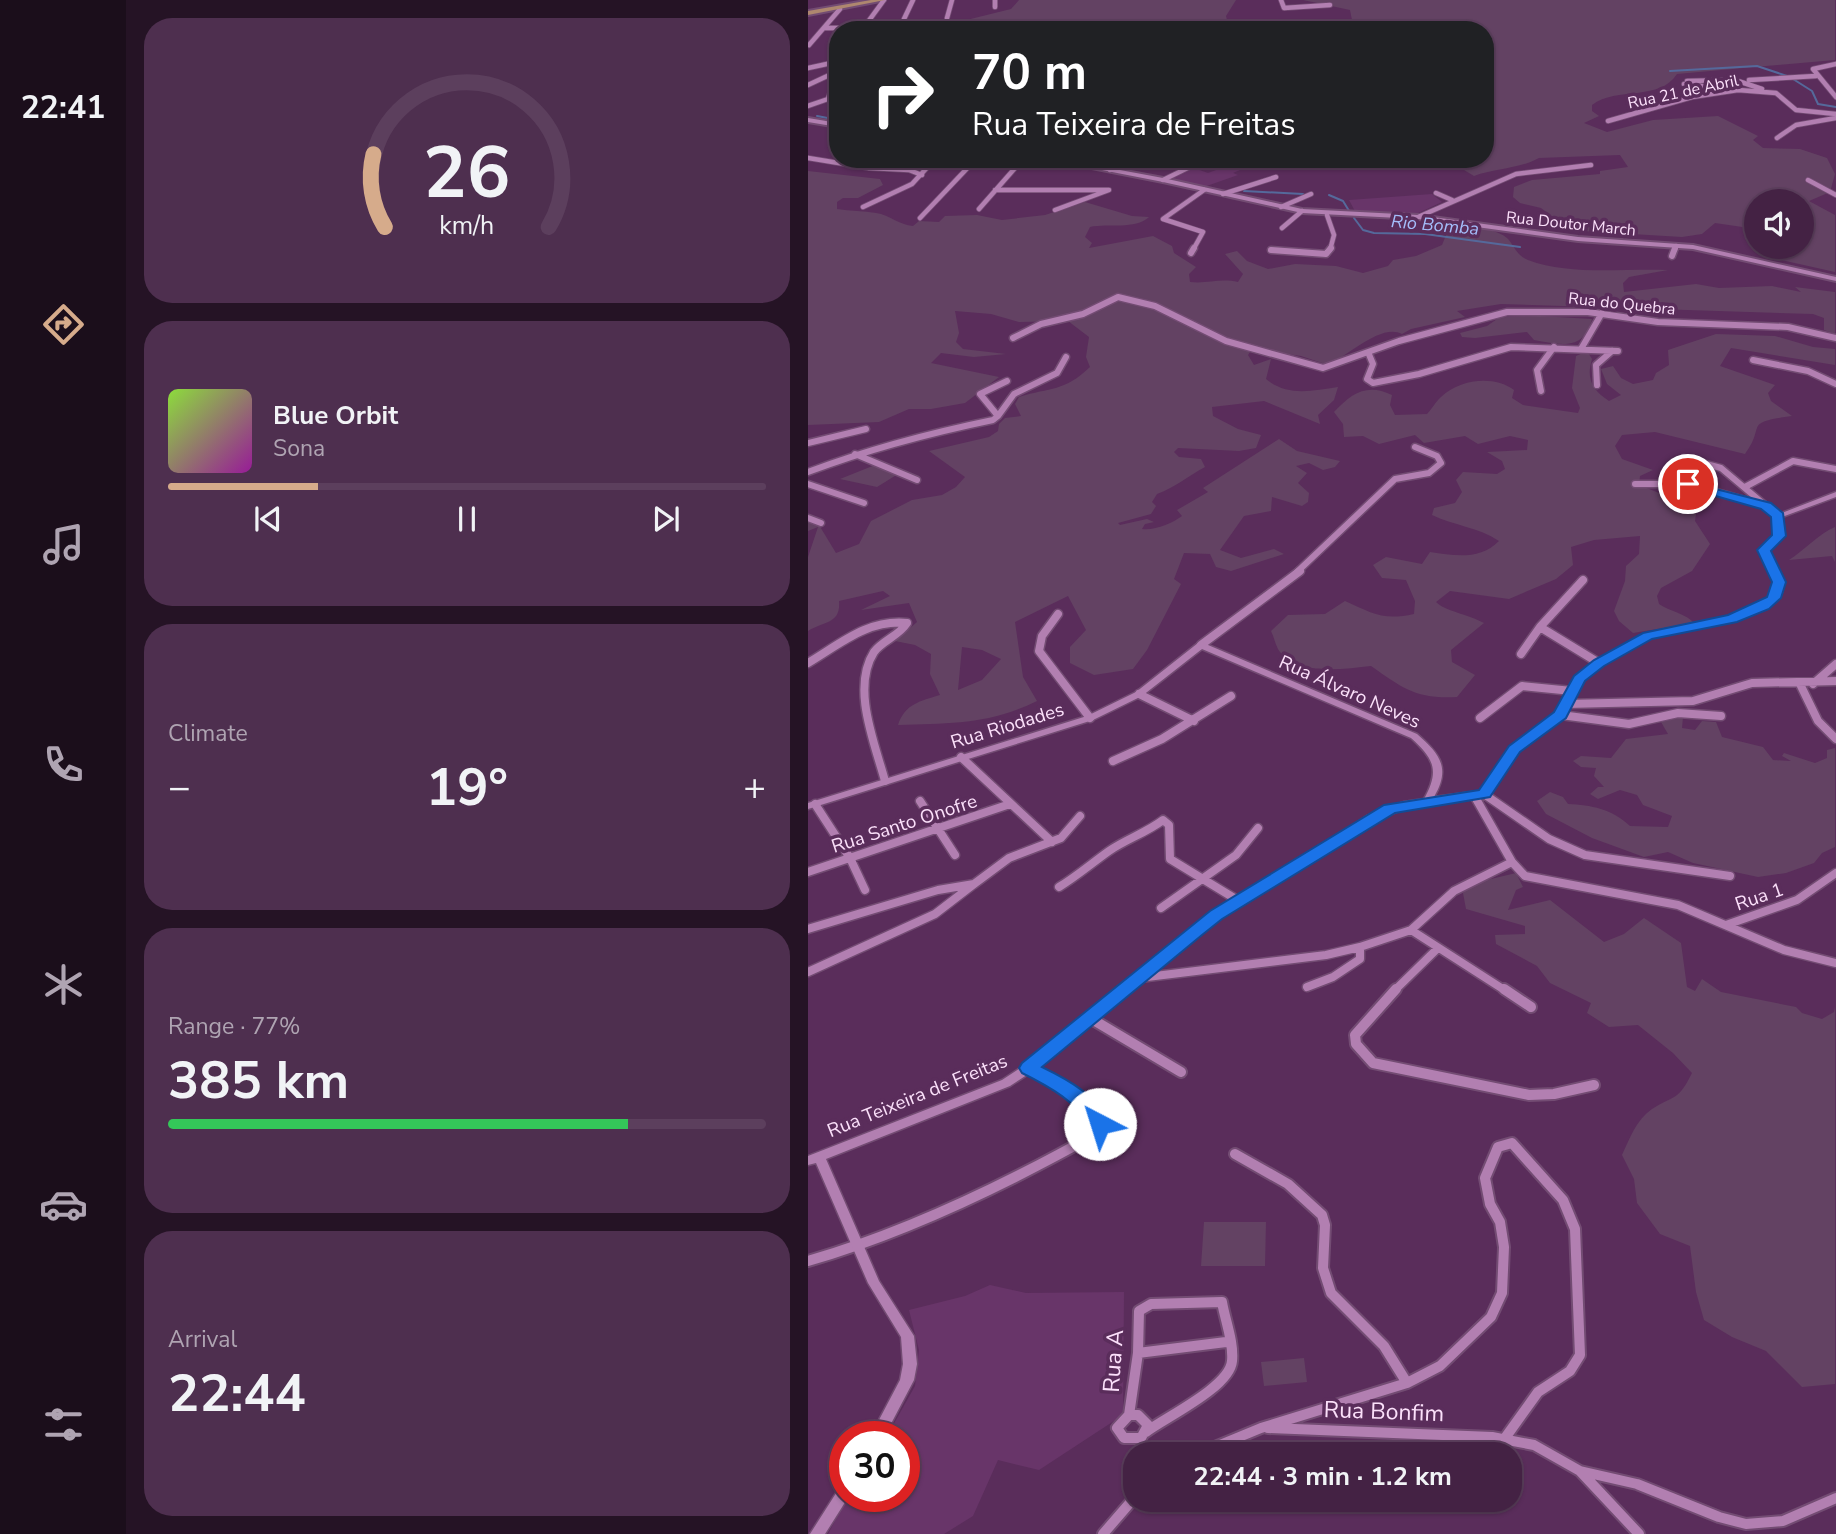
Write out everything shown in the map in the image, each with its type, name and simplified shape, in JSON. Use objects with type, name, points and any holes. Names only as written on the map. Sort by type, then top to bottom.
[{"type":"main road","points":[[808,13],[883,0]]},
{"type":"main road","points":[[808,120],[829,124]]},
{"type":"main road","name":"Rua Doutor March","points":[[1099,168],[1327,215],[1418,217],[1496,230],[1710,250],[1765,265],[1835,279]]},
{"type":"street","points":[[869,21],[883,0]]},
{"type":"street","points":[[904,19],[913,0]]},
{"type":"street","points":[[947,18],[952,0]]},
{"type":"street","points":[[995,0],[995,7]]},
{"type":"street","points":[[1281,0],[1284,8],[1330,5]]},
{"type":"street","points":[[831,21],[840,9]]},
{"type":"street","points":[[809,45],[829,23]]},
{"type":"street","points":[[825,28],[829,28]]},
{"type":"street","points":[[808,68],[829,64]]},
{"type":"street","points":[[1835,64],[1814,68],[1815,76],[1835,97]]},
{"type":"street","points":[[808,85],[829,75]]},
{"type":"street","name":"Rua 21 de Abril","points":[[1764,90],[1685,83],[1731,78],[1746,80],[1815,76]]},
{"type":"street","name":"Rua 21 de Abril","points":[[1746,80],[1783,96],[1796,110],[1835,116]]},
{"type":"street","name":"Rua 21 de Abril","points":[[1608,121],[1734,89]]},
{"type":"street","points":[[808,106],[828,99],[829,96]]},
{"type":"street","name":"Rua 21 de Abril","points":[[1777,138],[1783,131],[1804,122],[1835,116]]},
{"type":"street","points":[[808,158],[829,161]]},
{"type":"street","points":[[1418,217],[1452,200],[1521,173],[1591,165]]},
{"type":"street","points":[[869,168],[909,170],[922,175]]},
{"type":"street","points":[[863,207],[871,201],[909,186],[928,168]]},
{"type":"street","points":[[920,218],[968,168]]},
{"type":"street","points":[[979,209],[1015,168]]},
{"type":"street","points":[[1110,170],[1115,168]]},
{"type":"street","points":[[1163,180],[1188,168]]},
{"type":"street","points":[[1223,194],[1275,177]]},
{"type":"street","points":[[1808,180],[1833,196]]},
{"type":"street","points":[[995,190],[1109,190],[1055,210]]},
{"type":"street","points":[[1191,253],[1203,232],[1164,218],[1204,190]]},
{"type":"street","points":[[1436,193],[1452,200]]},
{"type":"street","points":[[1281,207],[1311,194]]},
{"type":"street","points":[[1282,228],[1302,211]]},
{"type":"street","points":[[1271,250],[1326,254],[1335,240],[1327,215]]},
{"type":"street","points":[[1672,256],[1676,246]]},
{"type":"street","name":"Rua do Quebra","points":[[1013,338],[1041,324],[1083,314],[1112,299],[1125,298],[1167,311],[1212,336],[1258,351],[1295,357],[1326,368],[1369,352],[1499,313],[1602,313],[1658,321],[1788,327],[1835,338]]},
{"type":"street","points":[[1581,349],[1602,313]]},
{"type":"street","points":[[1369,352],[1373,364],[1367,379],[1370,383],[1419,374],[1511,347],[1615,351],[1597,361],[1594,368],[1597,385]]},
{"type":"street","points":[[1541,391],[1537,370],[1554,347]]},
{"type":"street","points":[[810,470],[922,435],[989,422],[998,416],[1015,394],[1047,381],[1059,371],[1066,357]]},
{"type":"street","points":[[1753,360],[1808,371],[1835,384]]},
{"type":"street","points":[[998,416],[980,394],[1007,381]]},
{"type":"street","points":[[808,443],[866,429]]},
{"type":"street","points":[[1201,645],[1311,562],[1395,479],[1429,473],[1439,466],[1441,461],[1437,456],[1415,447]]},
{"type":"street","points":[[855,454],[917,480]]},
{"type":"street","points":[[1479,796],[1514,749],[1560,715],[1579,679],[1599,663],[1648,636],[1732,619],[1764,606],[1773,598],[1779,582],[1764,550],[1779,536],[1778,516],[1721,468],[1684,458]]},
{"type":"street","points":[[1745,487],[1795,461],[1835,469]]},
{"type":"street","points":[[808,484],[864,503]]},
{"type":"street","points":[[1635,484],[1688,484],[1766,506]]},
{"type":"street","points":[[1778,516],[1835,495]]},
{"type":"street","points":[[808,519],[821,523]]},
{"type":"street","points":[[1521,654],[1540,626],[1583,580]]},
{"type":"street","points":[[1058,614],[1043,633],[1038,652],[1090,718]]},
{"type":"street","points":[[808,663],[861,631],[882,623],[907,623],[872,655],[866,682],[866,705],[885,780]]},
{"type":"street","points":[[1540,626],[1599,663]]},
{"type":"street","name":"Rua Riodades","points":[[811,805],[1090,718],[1139,694],[1201,645]]},
{"type":"street","name":"Rua Álvaro Neves","points":[[1201,645],[1414,736],[1431,752],[1440,770],[1440,779],[1428,800]]},
{"type":"street","points":[[1813,684],[1835,664]]},
{"type":"street","points":[[1566,704],[1693,701],[1711,698],[1751,683],[1813,684],[1835,681]]},
{"type":"street","points":[[1800,684],[1818,721],[1835,739]]},
{"type":"street","points":[[1480,718],[1522,686],[1572,691]]},
{"type":"street","points":[[1139,694],[1194,722]]},
{"type":"street","points":[[1113,761],[1194,722],[1231,696]]},
{"type":"street","points":[[1560,715],[1629,724],[1678,713],[1721,716]]},
{"type":"street","points":[[961,757],[1052,842]]},
{"type":"street","points":[[1479,796],[1512,862],[1525,876],[1678,905],[1784,950],[1835,963]]},
{"type":"street","points":[[1479,796],[1568,849],[1585,855],[1730,876]]},
{"type":"street","name":"Rua Teixeira de Freitas","points":[[885,1421],[907,1380],[907,1336],[874,1283],[814,1159],[1006,1083],[1029,1068],[1206,923],[1371,818],[1390,809],[1428,800],[1479,796]]},
{"type":"street","points":[[920,801],[955,855]]},
{"type":"street","name":"Rua Santo Onofre","points":[[808,872],[940,830],[1010,804]]},
{"type":"street","points":[[811,805],[850,858],[865,890]]},
{"type":"street","points":[[808,972],[935,914],[1009,858],[1052,842],[1068,832],[1080,816]]},
{"type":"street","points":[[1059,887],[1089,869],[1110,849],[1143,835],[1163,820],[1169,825],[1170,859],[1240,901]]},
{"type":"street","points":[[1161,908],[1236,855],[1258,828]]},
{"type":"street","points":[[1139,978],[1326,955],[1360,947],[1411,930],[1454,891],[1512,862]]},
{"type":"street","name":"Rua 1","points":[[1726,925],[1797,900],[1835,873]]},
{"type":"street","points":[[808,929],[938,890],[974,884]]},
{"type":"street","points":[[1411,930],[1531,1007]]},
{"type":"street","points":[[1307,987],[1351,968],[1360,958],[1360,947]]},
{"type":"street","points":[[1438,948],[1418,965],[1355,1035],[1356,1044],[1373,1063],[1529,1095],[1554,1094],[1594,1084]]},
{"type":"street","points":[[1090,1018],[1181,1072]]},
{"type":"street","points":[[808,1261],[857,1247],[1025,1174],[1096,1134],[1100,1124],[1095,1113],[1062,1085],[1029,1068]]},
{"type":"street","points":[[1227,1442],[1261,1428],[1407,1383],[1440,1366],[1498,1306],[1504,1279],[1504,1247],[1500,1222],[1486,1191],[1485,1178],[1498,1147],[1507,1143],[1517,1145],[1563,1200],[1575,1228],[1580,1355],[1570,1371],[1538,1392],[1505,1438]]},
{"type":"street","points":[[1234,1154],[1268,1171],[1319,1211],[1325,1224],[1321,1256],[1327,1285],[1339,1304],[1383,1345],[1407,1383]]},
{"type":"street","name":"Rua A","points":[[1146,1432],[1132,1440],[1119,1434],[1119,1423],[1129,1415],[1138,1353],[1137,1316],[1142,1307],[1151,1304],[1222,1302],[1226,1342]]},
{"type":"street","points":[[1138,1353],[1226,1342],[1232,1363],[1222,1382],[1163,1418],[1146,1432]]},
{"type":"street","points":[[1129,1415],[1145,1418],[1148,1425],[1146,1432]]},
{"type":"street","name":"Rua Bonfim","points":[[1261,1428],[1396,1431],[1505,1438],[1534,1445],[1580,1471],[1639,1534]]},
{"type":"street","points":[[1580,1471],[1608,1474],[1724,1520],[1747,1525],[1795,1518],[1835,1498]]},
{"type":"street","points":[[1103,1534],[1123,1511]]},
{"type":"street","points":[[817,1534],[831,1512]]},
{"type":"shaded area","points":[[1019,0],[1236,0],[1226,16],[1227,21],[962,21],[1011,9]]},
{"type":"shaded area","points":[[1303,0],[1835,0],[1835,60],[1677,74],[1660,88],[1602,99],[1592,105],[1592,111],[1599,116],[1584,123],[1607,132],[1653,120],[1718,116],[1758,136],[1753,140],[1763,148],[1800,149],[1827,158],[1835,174],[1830,192],[1814,199],[1814,189],[1744,189],[1744,227],[1715,223],[1702,234],[1682,237],[1582,231],[1582,227],[1558,221],[1541,208],[1520,203],[1513,197],[1514,187],[1532,180],[1600,174],[1600,171],[1628,167],[1620,155],[1539,158],[1474,176],[1464,170],[1494,168],[1494,21],[1350,21],[1352,20],[1350,10]]},
{"type":"shaded area","points":[[1194,168],[1208,173],[1221,168],[1245,168],[1233,173],[1238,175],[1201,188],[1168,180]]},
{"type":"shaded area","points":[[808,171],[880,179],[883,185],[858,198],[843,198],[837,202],[837,209],[881,214],[913,226],[919,221],[939,222],[945,216],[977,215],[1002,220],[1045,215],[1085,202],[1132,216],[1149,217],[1129,225],[1090,227],[1085,237],[1092,243],[1089,248],[1153,236],[1172,246],[1174,253],[1196,267],[1189,274],[1190,282],[1238,282],[1243,274],[1225,254],[1237,251],[1247,261],[1268,269],[1295,264],[1336,266],[1363,273],[1388,266],[1393,260],[1416,256],[1442,245],[1449,228],[1463,227],[1487,229],[1502,234],[1524,258],[1544,265],[1579,270],[1668,270],[1629,277],[1623,283],[1624,292],[1696,284],[1719,288],[1772,286],[1801,292],[1795,287],[1835,292],[1835,334],[1824,330],[1824,318],[1813,314],[1501,304],[1457,311],[1465,317],[1411,329],[1402,334],[1384,333],[1328,365],[1301,356],[1252,349],[1248,355],[1254,365],[1271,359],[1266,379],[1274,385],[1300,391],[1338,387],[1334,400],[1318,415],[1320,424],[1264,401],[1212,407],[1213,416],[1238,429],[1261,435],[1256,448],[1239,451],[1178,448],[1174,452],[1179,457],[1201,459],[1205,467],[1157,494],[1152,502],[1156,506],[1151,514],[1118,523],[1120,525],[1147,519],[1154,522],[1145,524],[1142,529],[1147,529],[1158,528],[1174,521],[1182,516],[1177,510],[1208,492],[1203,488],[1279,439],[1297,451],[1340,461],[1335,467],[1323,470],[1309,463],[1296,466],[1307,473],[1298,483],[1309,493],[1308,502],[1302,506],[1272,497],[1271,511],[1244,516],[1220,550],[1241,558],[1274,549],[1284,554],[1231,571],[1216,567],[1210,554],[1184,553],[1174,579],[1181,584],[1147,650],[1133,669],[1094,675],[1070,663],[1070,647],[1086,630],[1068,596],[1015,622],[1023,677],[1037,701],[985,719],[898,725],[909,708],[940,695],[930,674],[931,654],[915,645],[895,641],[917,622],[909,603],[861,610],[890,596],[883,591],[839,601],[834,618],[808,631],[808,557],[818,527],[808,531],[808,522],[819,525],[836,553],[859,544],[871,521],[912,500],[942,495],[956,487],[965,477],[929,451],[989,437],[998,431],[999,424],[1005,418],[1021,416],[1015,404],[1019,397],[1057,388],[1081,375],[1090,367],[1086,357],[1089,337],[1068,321],[1019,322],[991,314],[955,311],[959,333],[956,342],[963,349],[1006,354],[974,357],[941,353],[931,363],[999,377],[965,403],[931,409],[909,409],[879,422],[808,425]],"holes":[[[962,647],[982,650],[1001,659],[982,680],[958,690]]]},
{"type":"shaded area","points":[[1432,194],[1442,202],[1414,215],[1356,213],[1349,200]]},
{"type":"shaded area","points":[[1814,204],[1835,215],[1835,272],[1777,259],[1814,259]]},
{"type":"shaded area","points":[[1500,317],[1592,319],[1583,336],[1577,341],[1563,344],[1534,340],[1527,332],[1475,338],[1462,337],[1460,333],[1487,326]]},
{"type":"shaded area","points":[[1716,334],[1775,336],[1813,347],[1835,349],[1835,365],[1731,348],[1720,366],[1775,385],[1768,393],[1771,401],[1792,416],[1761,423],[1745,454],[1655,432],[1622,435],[1615,446],[1622,459],[1653,470],[1640,476],[1639,485],[1697,508],[1695,521],[1710,544],[1692,571],[1661,588],[1657,596],[1659,604],[1694,623],[1633,633],[1619,621],[1614,611],[1625,581],[1626,566],[1639,554],[1640,536],[1594,540],[1571,547],[1573,565],[1556,579],[1509,599],[1450,591],[1436,602],[1484,623],[1451,650],[1452,662],[1475,675],[1457,697],[1431,696],[1411,691],[1371,666],[1311,668],[1289,660],[1280,652],[1271,631],[1288,615],[1325,614],[1345,601],[1386,616],[1414,614],[1415,601],[1406,580],[1382,578],[1373,565],[1386,557],[1422,564],[1430,552],[1467,555],[1492,547],[1499,541],[1432,515],[1434,508],[1455,503],[1462,492],[1456,480],[1463,472],[1497,474],[1505,469],[1502,461],[1487,452],[1527,450],[1528,440],[1510,436],[1478,444],[1465,436],[1424,443],[1415,435],[1379,444],[1363,436],[1344,437],[1343,424],[1334,412],[1347,400],[1360,392],[1375,390],[1392,395],[1390,405],[1395,415],[1427,414],[1439,399],[1458,386],[1487,381],[1506,385],[1514,390],[1512,398],[1523,405],[1578,413],[1580,408],[1572,388],[1576,356],[1587,351],[1592,359],[1592,383],[1598,393],[1609,401],[1621,395],[1607,384],[1601,369],[1613,366],[1621,378],[1633,384],[1653,380],[1656,373],[1669,365],[1668,350]]},
{"type":"shaded area","points":[[875,465],[898,474],[877,487],[840,479]]},
{"type":"shaded area","points":[[1835,527],[1835,562],[1832,556],[1789,560],[1823,534]]},
{"type":"shaded area","points":[[1683,717],[1682,728],[1695,730],[1702,721],[1716,722],[1722,737],[1763,747],[1773,760],[1791,761],[1782,756],[1784,753],[1815,763],[1827,758],[1827,750],[1835,748],[1835,847],[1822,853],[1814,863],[1786,873],[1758,877],[1693,863],[1668,852],[1644,857],[1592,838],[1546,814],[1537,801],[1550,792],[1563,797],[1568,804],[1609,812],[1630,826],[1668,827],[1672,816],[1643,805],[1637,795],[1620,790],[1598,799],[1590,794],[1598,787],[1604,787],[1594,776],[1596,768],[1581,767],[1573,761],[1581,756],[1611,758],[1626,739],[1668,734],[1661,722]]},
{"type":"shaded area","points":[[1516,873],[1523,887],[1516,890],[1508,910],[1550,900],[1604,942],[1624,934],[1644,918],[1681,943],[1687,987],[1695,991],[1702,979],[1721,992],[1796,1007],[1802,1013],[1822,1019],[1834,1012],[1835,1007],[1835,1384],[1802,1387],[1766,1351],[1732,1337],[1704,1320],[1696,1292],[1690,1246],[1660,1234],[1637,1203],[1634,1179],[1622,1155],[1642,1118],[1680,1093],[1692,1073],[1673,1053],[1638,1025],[1609,1027],[1587,1013],[1591,1003],[1550,983],[1537,966],[1496,944],[1495,935],[1525,934],[1525,926],[1466,909],[1463,893],[1470,884]]},
{"type":"shaded area","points":[[1204,1222],[1266,1222],[1265,1266],[1201,1266]]},
{"type":"shaded area","points":[[990,1285],[1026,1293],[1124,1292],[1123,1415],[1039,1470],[998,1460],[973,1516],[944,1534],[828,1534],[840,1512],[920,1512],[920,1421],[895,1421],[915,1386],[919,1350],[909,1310],[965,1296]]},
{"type":"shaded area","points":[[1304,1358],[1307,1382],[1264,1386],[1261,1362]]},
{"type":"waterway","points":[[1670,71],[1757,66],[1787,76]]},
{"type":"waterway","points":[[1793,79],[1812,91],[1818,104],[1836,107]]},
{"type":"waterway","name":"Rio Bomba","points":[[817,116],[829,118]]},
{"type":"waterway","name":"Rio Bomba","points":[[1244,191],[1303,194]]},
{"type":"waterway","name":"Rio Bomba","points":[[1329,195],[1343,201],[1351,214]]},
{"type":"waterway","name":"Rio Bomba","points":[[1354,218],[1363,230],[1374,233],[1425,234],[1520,247]]},
{"type":"route","points":[[1100,1124],[1095,1113],[1062,1085],[1029,1068],[1195,931],[1216,915],[1302,864],[1371,818],[1407,804],[1484,794],[1514,749],[1560,715],[1579,679],[1599,663],[1648,636],[1732,619],[1764,606],[1773,598],[1778,592],[1779,582],[1765,558],[1764,550],[1779,536],[1778,516],[1766,506],[1688,484]]}]
